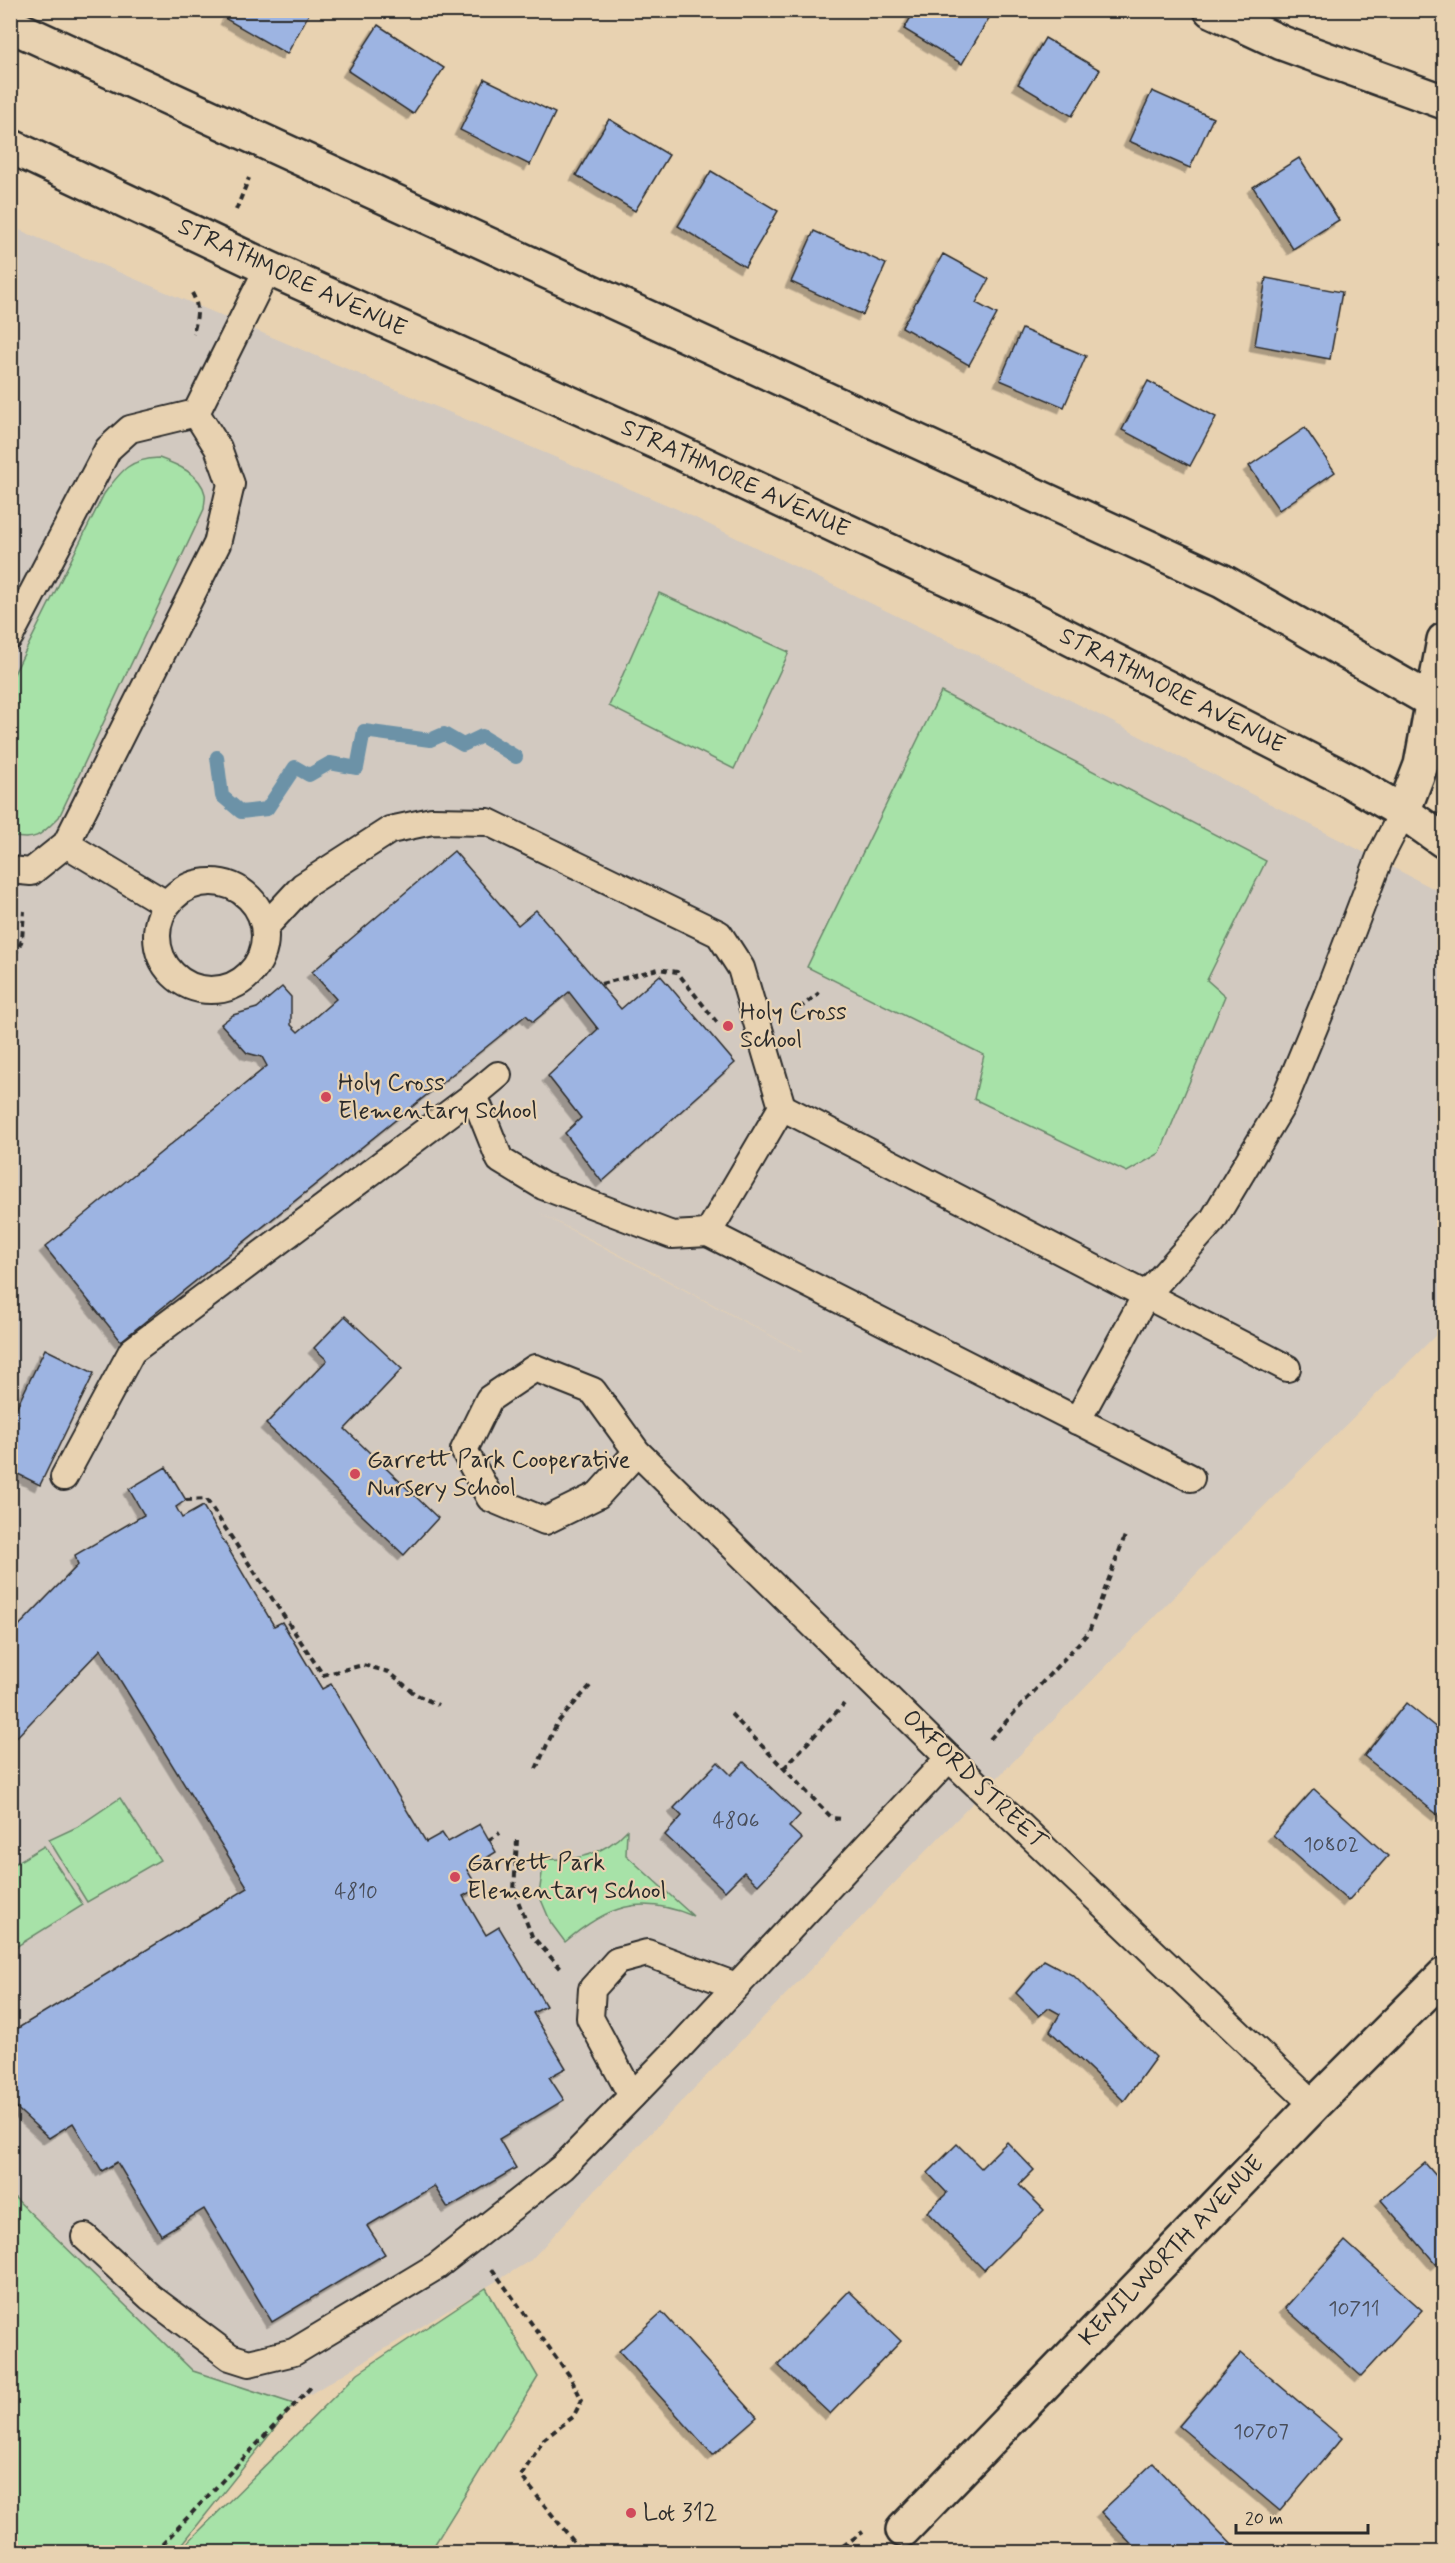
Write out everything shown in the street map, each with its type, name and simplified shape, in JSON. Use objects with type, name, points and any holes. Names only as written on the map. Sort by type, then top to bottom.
[{"type":"street","points":[[1211,10],[1282,43],[1444,102]]},
{"type":"street","points":[[10,25],[1222,581],[1440,704]]},
{"type":"street","name":"STRATHMORE AVENUE","points":[[10,146],[268,268],[672,449],[1015,610],[1348,780],[1403,812],[1444,841]]},
{"type":"street","points":[[1403,812],[1440,704],[1444,640]]},
{"type":"street","name":"KENILWORTH AVENUE","points":[[903,2530],[1314,2105],[1444,1975]]},
{"type":"lane","points":[[10,636],[108,449],[130,429],[196,412],[268,268]]},
{"type":"lane","points":[[10,870],[31,872],[66,844],[217,543],[231,484],[218,448],[196,412]]},
{"type":"lane","points":[[1077,1421],[1146,1295],[1213,1220],[1282,1105],[1380,857],[1403,812]]},
{"type":"lane","points":[[265,927],[303,886],[390,830],[432,821],[488,822],[719,934],[741,968],[782,1107],[1287,1368]]},
{"type":"lane","points":[[66,844],[166,904]]},
{"type":"lane","points":[[201,882],[223,883],[242,892],[257,907],[265,927],[264,949],[256,968],[240,983],[220,990],[199,990],[179,981],[164,966],[156,946],[157,924],[166,904],[181,890],[201,882]]},
{"type":"lane","points":[[64,1477],[132,1351],[498,1075]]},
{"type":"lane","points":[[474,1095],[500,1160],[543,1186],[672,1235],[708,1233],[1191,1478]]},
{"type":"lane","points":[[708,1233],[782,1107]]},
{"type":"lane","name":"OXFORD STREET","points":[[637,1452],[598,1495],[545,1521],[490,1498],[464,1450],[489,1399],[535,1368],[593,1391],[637,1452],[950,1758],[1314,2105]]},
{"type":"lane","points":[[85,2237],[150,2297],[230,2357],[249,2363],[294,2352],[437,2266],[563,2167],[950,1758]]},
{"type":"lane","points":[[632,2096],[590,2018],[592,1989],[617,1961],[647,1953],[736,1986]]},
{"type":"path","points":[[234,214],[251,174]]},
{"type":"path","points":[[190,343],[197,317],[197,303],[192,293]]},
{"type":"path","points":[[10,964],[22,940],[24,911]]},
{"type":"path","points":[[601,984],[658,969],[677,972],[720,1026]]},
{"type":"path","points":[[788,1017],[819,993]]},
{"type":"path","points":[[186,1500],[206,1499],[323,1676],[363,1665],[389,1672],[415,1694],[438,1705]]},
{"type":"path","points":[[990,1739],[1089,1632],[1126,1533]]},
{"type":"path","points":[[536,1769],[557,1722],[590,1686]]},
{"type":"path","points":[[784,1768],[847,1702]]},
{"type":"path","points":[[730,1714],[832,1818],[852,1820]]},
{"type":"path","points":[[489,1840],[501,1833]]},
{"type":"path","points":[[517,1840],[514,1891],[532,1936],[564,1973]]},
{"type":"path","points":[[488,2264],[569,2374],[582,2400],[573,2416],[544,2439],[521,2476],[582,2553]]},
{"type":"path","points":[[155,2553],[312,2386]]},
{"type":"shaded area","points":[[10,226],[677,509],[1070,700],[1444,894],[1444,1327],[1205,1565],[595,2190],[531,2260],[294,2404],[193,2371],[11,2193]],"holes":[[[537,1212],[590,1239],[802,1352]]]},
{"type":"green space","points":[[159,458],[180,467],[199,481],[205,494],[204,509],[59,817],[48,828],[33,837],[11,836],[11,680],[104,494],[121,473],[133,464]]},
{"type":"green space","points":[[659,593],[789,652],[734,769],[609,706]]},
{"type":"green space","points":[[941,692],[1266,861],[1207,980],[1225,996],[1160,1153],[1127,1172],[974,1099],[984,1055],[807,967]]},
{"type":"green space","points":[[120,1798],[160,1860],[87,1902],[49,1840],[77,1827]]},
{"type":"green space","points":[[627,1830],[626,1855],[693,1916],[657,1906],[625,1907],[595,1920],[565,1942],[551,1923],[539,1895],[544,1859],[567,1859],[589,1855],[609,1845]]},
{"type":"green space","points":[[44,1846],[83,1905],[11,1950],[11,1866]]},
{"type":"green space","points":[[10,2193],[193,2371],[294,2404],[176,2552],[11,2552]]},
{"type":"green space","points":[[486,2288],[538,2377],[430,2552],[178,2552],[358,2373]]},
{"type":"building","points":[[231,10],[311,10],[287,54],[226,19]]},
{"type":"building","points":[[915,10],[977,10],[989,18],[962,64],[904,29]]},
{"type":"building","points":[[378,25],[444,68],[413,114],[348,71]]},
{"type":"building","points":[[1045,38],[1100,70],[1072,116],[1018,84]]},
{"type":"building","points":[[485,79],[555,113],[530,165],[460,130]]},
{"type":"building","points":[[1152,91],[1213,118],[1190,168],[1129,141]]},
{"type":"building","points":[[609,119],[669,155],[635,211],[576,175]]},
{"type":"building","points":[[1299,158],[1339,220],[1293,249],[1253,187]]},
{"type":"building","points":[[711,171],[778,211],[745,267],[678,226]]},
{"type":"building","points":[[814,231],[886,264],[863,315],[791,282]]},
{"type":"building","points":[[943,254],[989,279],[976,303],[997,314],[969,365],[902,327]]},
{"type":"building","points":[[1266,278],[1342,292],[1330,359],[1255,345]]},
{"type":"building","points":[[1022,329],[1086,356],[1064,407],[1000,380]]},
{"type":"building","points":[[1148,381],[1216,417],[1190,466],[1122,430]]},
{"type":"building","points":[[1305,428],[1335,472],[1279,510],[1249,466]]},
{"type":"building","name":"Holy Cross Elementary School","points":[[454,851],[518,925],[536,910],[621,1009],[660,975],[735,1063],[602,1182],[565,1133],[581,1118],[548,1076],[598,1029],[569,992],[533,1022],[526,1015],[121,1341],[45,1247],[267,1066],[262,1057],[247,1053],[221,1024],[233,1015],[257,1008],[282,987],[291,997],[291,1025],[298,1032],[336,999],[312,972]]},
{"type":"building","name":"Garrett Park Cooperative Nursery School","points":[[345,1316],[402,1369],[345,1429],[438,1518],[404,1555],[266,1424],[327,1360],[314,1348]]},
{"type":"building","points":[[45,1349],[94,1373],[40,1485],[10,1470],[10,1421]]},
{"type":"building","name":"Garrett Park Elementary School","points":[[166,1467],[186,1500],[176,1507],[182,1518],[203,1506],[274,1626],[282,1622],[322,1689],[331,1684],[426,1842],[442,1833],[448,1842],[480,1824],[496,1852],[467,1870],[478,1888],[463,1896],[486,1935],[499,1927],[546,2006],[533,2013],[566,2068],[549,2077],[564,2100],[499,2139],[516,2168],[448,2208],[434,2186],[367,2226],[385,2254],[272,2322],[204,2209],[161,2235],[117,2162],[102,2171],[73,2123],[49,2138],[10,2102],[10,2033],[248,1888],[101,1649],[10,1744],[10,1635],[78,1565],[75,1555],[144,1515],[129,1489]]},
{"type":"building","points":[[1406,1703],[1444,1734],[1444,1807],[1438,1815],[1364,1756]]},
{"type":"building","points":[[718,1762],[731,1775],[744,1762],[800,1815],[789,1827],[802,1839],[758,1885],[744,1872],[725,1891],[665,1835],[682,1816],[674,1808]]},
{"type":"building","points":[[1314,1789],[1388,1856],[1348,1901],[1273,1835]]},
{"type":"building","points":[[1044,1960],[1074,1976],[1156,2057],[1124,2101],[1050,2031],[1060,2014],[1049,2008],[1039,2016],[1016,1993]]},
{"type":"building","points":[[1007,2142],[1034,2170],[1019,2185],[1044,2210],[984,2270],[927,2212],[947,2193],[928,2173],[957,2144],[981,2168]]},
{"type":"building","points":[[1425,2163],[1444,2185],[1444,2257],[1436,2264],[1381,2200]]},
{"type":"building","points":[[1345,2241],[1422,2310],[1361,2376],[1285,2308]]},
{"type":"building","points":[[849,2291],[901,2341],[830,2414],[778,2365]]},
{"type":"building","points":[[662,2312],[757,2417],[713,2455],[619,2351]]},
{"type":"building","points":[[1241,2353],[1342,2438],[1280,2511],[1179,2426]]},
{"type":"building","points":[[1153,2463],[1239,2552],[1139,2552],[1101,2512]]},
{"type":"waterway","points":[[217,757],[222,796],[241,812],[267,809],[295,767],[309,775],[330,763],[357,768],[364,731],[430,740],[444,734],[463,745],[482,736],[516,757]]},
{"type":"place","name":"Holy Cross School","points":[[728,1026]]},
{"type":"place","name":"Holy Cross Elementary School","points":[[326,1097]]},
{"type":"place","name":"Garrett Park Cooperative Nursery School","points":[[355,1474]]},
{"type":"place","name":"Garrett Park Elementary School","points":[[455,1877]]},
{"type":"place","name":"Lot 312","points":[[631,2513]]}]
